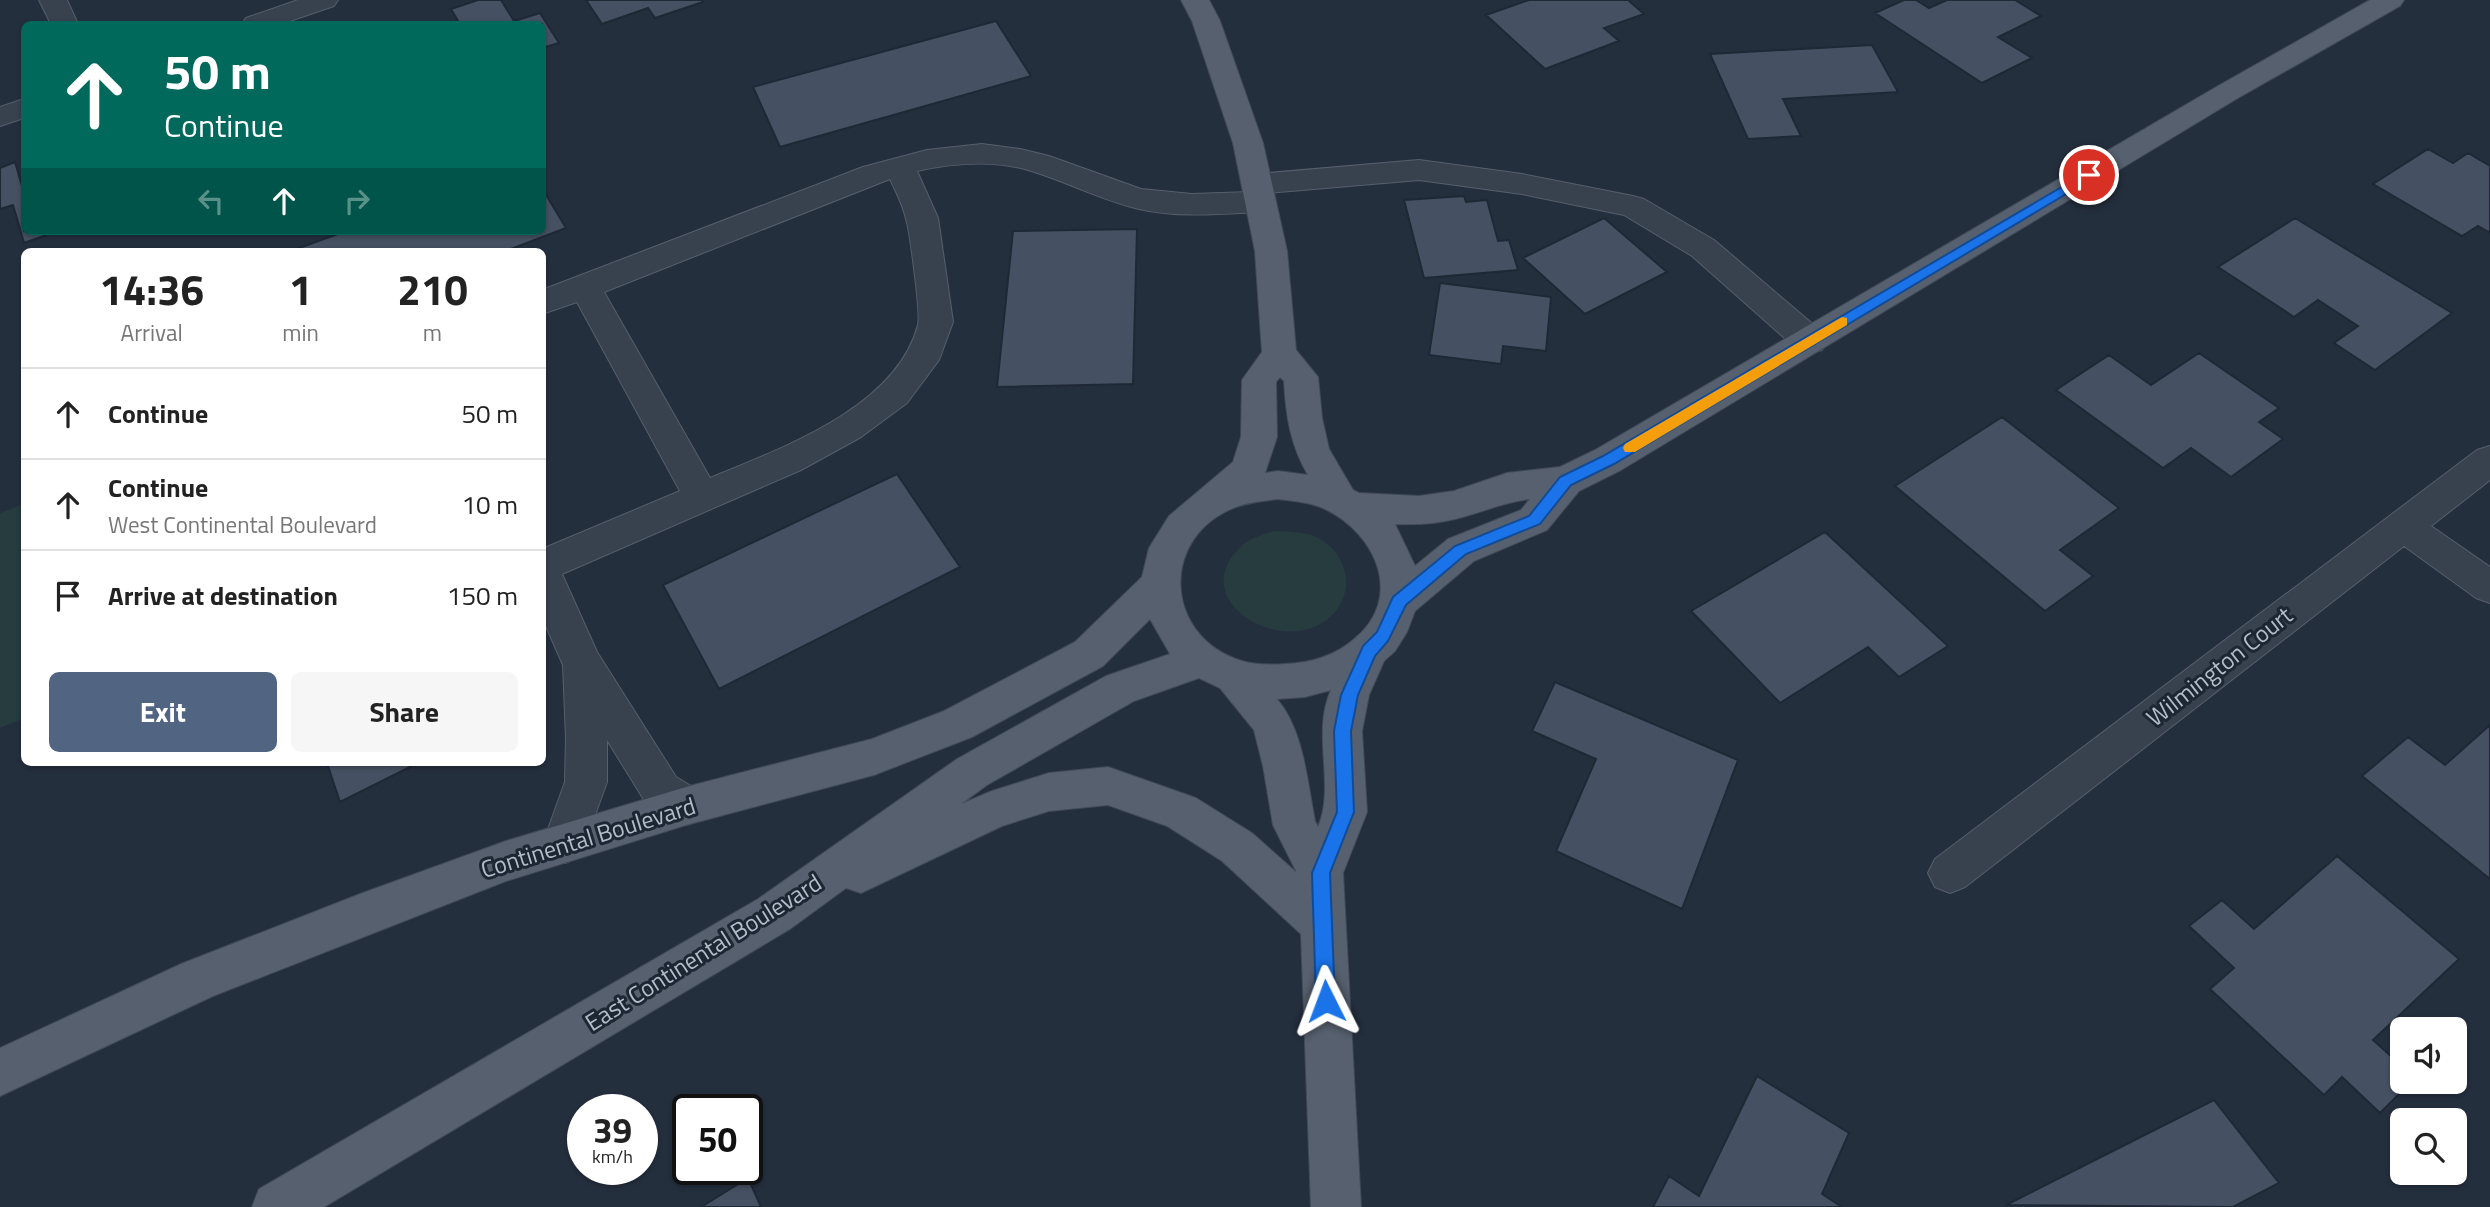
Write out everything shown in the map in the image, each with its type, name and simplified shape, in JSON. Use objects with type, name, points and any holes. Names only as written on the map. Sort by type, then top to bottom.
[{"type":"main road","points":[[1195,0],[1206,21],[1248,143],[1271,251],[1279,354],[1301,377],[1304,418],[1312,451],[1347,503],[1377,526],[1392,549],[1400,575],[1399,602],[1383,637],[1369,651],[1340,670],[1307,680],[1270,682],[1218,668]]},
{"type":"main road","points":[[1215,500],[1245,489],[1278,485],[1310,489],[1347,503],[1419,512],[1455,505],[1507,487],[1566,481],[1608,460],[2228,92],[2390,0]]},
{"type":"main road","points":[[1279,354],[1259,380],[1259,437],[1250,469],[1192,516],[1174,536],[1163,560],[1159,585],[1164,612],[1180,638],[1218,668],[1272,722],[1284,766],[1294,825],[1321,873]]},
{"type":"main road","points":[[1399,602],[1461,550],[1534,520],[1566,481]]},
{"type":"main road","name":"Continental Boulevard","points":[[0,1072],[197,979],[506,861],[686,806],[874,757],[958,724],[1089,654],[1159,585]]},
{"type":"main road","points":[[1336,1207],[1321,873],[1346,812],[1342,731],[1349,695],[1369,651]]},
{"type":"main road","name":"East Continental Boulevard","points":[[276,1207],[774,914],[972,772],[1120,688],[1218,668]]},
{"type":"main road","points":[[774,914],[992,810],[1049,792],[1108,786],[1181,812],[1237,847],[1322,923]]},
{"type":"street","points":[[54,0],[63,21]]},
{"type":"street","points":[[264,21],[324,0]]},
{"type":"street","points":[[0,117],[21,109]]},
{"type":"street","points":[[546,301],[900,166],[939,158],[981,154],[1020,157],[1056,167],[1124,195],[1181,205],[1419,170],[1522,184],[1633,206],[1703,248],[1810,341]]},
{"type":"street","points":[[546,567],[788,460],[849,428],[895,394],[922,360],[936,322],[922,218],[900,166]]},
{"type":"street","points":[[584,287],[702,497]]},
{"type":"street","name":"Wilmington Court","points":[[1950,873],[2490,460]]},
{"type":"street","points":[[2402,525],[2490,587]]},
{"type":"street","points":[[546,579],[581,662],[661,790],[686,806]]},
{"type":"street","points":[[565,843],[586,782],[587,738],[581,662]]},
{"type":"green space","points":[[21,505],[21,719],[0,728],[0,513]]},
{"type":"green space","points":[[1274,531],[1316,537],[1335,551],[1341,560],[1345,570],[1345,592],[1335,612],[1315,627],[1292,631],[1268,628],[1247,618],[1231,603],[1224,585],[1227,564],[1245,543]]},
{"type":"building","points":[[478,0],[501,0],[514,21],[458,21],[451,9]]},
{"type":"building","points":[[586,0],[703,2],[655,18],[648,8],[602,24]]},
{"type":"building","points":[[1529,0],[1628,0],[1644,14],[1604,28],[1619,41],[1545,69],[1486,15]]},
{"type":"building","points":[[1904,0],[1916,0],[1929,8],[1947,0],[2015,0],[2041,16],[1998,37],[2032,58],[1982,83],[1875,13]]},
{"type":"building","points":[[540,13],[545,21],[514,21]]},
{"type":"building","points":[[996,21],[1031,76],[780,147],[753,87]]},
{"type":"building","points":[[546,22],[559,43],[546,47]]},
{"type":"building","points":[[1872,45],[1898,92],[1783,99],[1801,136],[1748,139],[1710,54]]},
{"type":"building","points":[[2428,149],[2453,163],[2468,153],[2490,166],[2490,233],[2478,226],[2462,236],[2373,184]]},
{"type":"building","points":[[15,162],[21,183],[21,233],[13,205],[0,209],[0,168]]},
{"type":"building","points":[[546,195],[566,228],[514,248],[299,248],[335,235],[546,235]]},
{"type":"building","points":[[1464,196],[1466,202],[1487,200],[1498,241],[1509,240],[1518,270],[1424,278],[1404,200]]},
{"type":"building","points":[[1604,218],[1667,272],[1585,314],[1523,258]]},
{"type":"building","points":[[2295,218],[2452,313],[2375,370],[2334,343],[2358,326],[2318,300],[2294,317],[2218,267]]},
{"type":"building","points":[[1137,229],[1133,384],[997,387],[1013,231]]},
{"type":"building","points":[[22,235],[47,235],[24,243]]},
{"type":"building","points":[[1440,283],[1551,297],[1546,351],[1503,346],[1501,364],[1429,355]]},
{"type":"building","points":[[2199,353],[2279,408],[2259,422],[2283,439],[2231,477],[2191,448],[2163,468],[2056,390],[2109,355],[2151,385]]},
{"type":"building","points":[[2002,417],[2119,508],[2060,550],[2093,576],[2045,611],[1895,486]]},
{"type":"building","points":[[897,474],[960,567],[719,689],[663,585]]},
{"type":"building","points":[[1825,532],[1948,646],[1899,677],[1868,647],[1780,703],[1691,611]]},
{"type":"building","points":[[1555,682],[1738,760],[1682,909],[1556,851],[1596,759],[1532,731]]},
{"type":"building","points":[[2490,725],[2490,879],[2362,776],[2408,737],[2445,765]]},
{"type":"building","points":[[328,766],[412,766],[340,802]]},
{"type":"building","points":[[2337,856],[2459,959],[2397,1017],[2390,1017],[2390,1024],[2373,1040],[2390,1055],[2390,1094],[2399,1094],[2380,1113],[2342,1077],[2324,1095],[2210,989],[2234,968],[2189,926],[2222,900],[2254,929]]},
{"type":"building","points":[[1757,1076],[1849,1133],[1822,1194],[1842,1207],[1653,1207],[1669,1176],[1699,1196]]},
{"type":"building","points":[[2214,1100],[2279,1183],[2233,1207],[2006,1205]]},
{"type":"building","points":[[737,1185],[751,1185],[761,1207],[701,1207]]},
{"type":"slow traffic","points":[[1630,448],[1842,322]]},
{"type":"route","points":[[1326,1001],[1321,873],[1346,812],[1342,731],[1349,695],[1369,651],[1383,637],[1393,620],[1399,602],[1461,550],[1534,520],[1566,481],[1608,460],[2089,175]]}]
